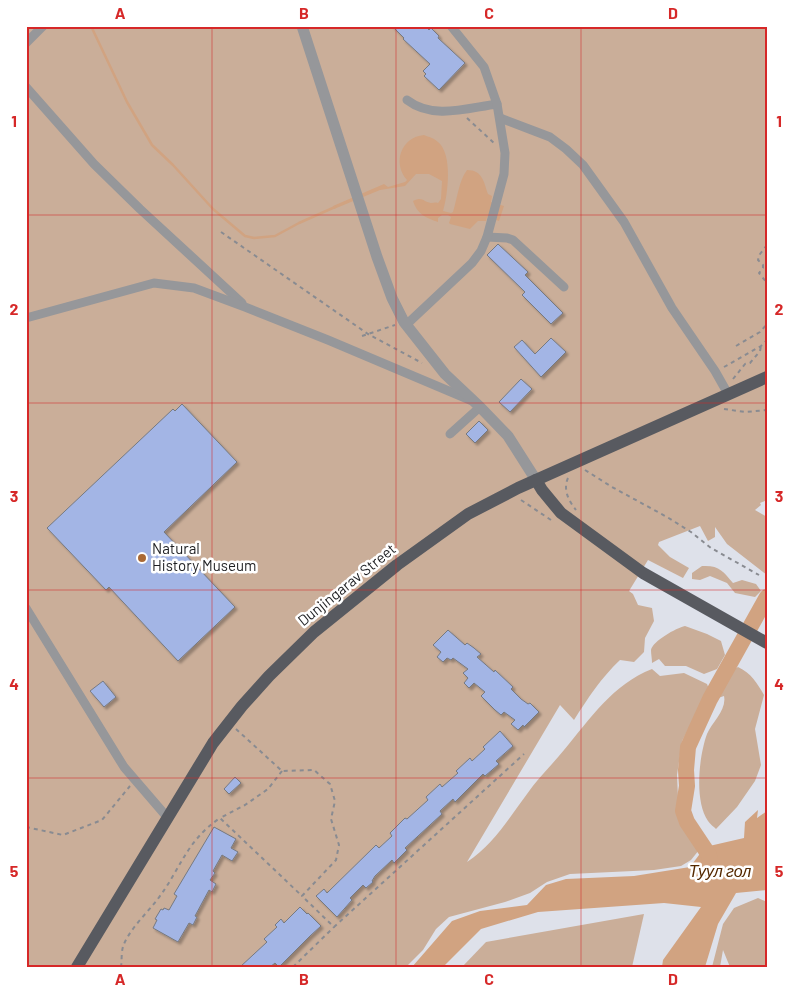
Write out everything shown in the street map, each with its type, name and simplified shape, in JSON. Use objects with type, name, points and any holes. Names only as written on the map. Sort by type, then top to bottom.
[{"type":"main road","name":"Dunjingarav Street","points":[[76,967],[213,743],[283,660],[372,585],[468,514],[503,495],[536,480],[570,470],[724,394],[767,377]]},
{"type":"main road","points":[[536,480],[561,513],[643,573],[767,643]]},
{"type":"street","points":[[26,43],[43,26]]},
{"type":"street","points":[[302,26],[355,194],[384,278],[405,323],[445,374],[478,404],[508,436],[536,480]]},
{"type":"street","points":[[405,323],[476,258],[483,248],[506,168],[506,153],[497,104],[484,67],[451,26]]},
{"type":"street","points":[[26,87],[94,164],[140,210],[246,307]]},
{"type":"street","points":[[407,100],[421,108],[435,112],[497,104]]},
{"type":"street","points":[[500,118],[550,137],[566,149],[583,166],[624,222],[672,308],[715,371],[724,394]]},
{"type":"street","points":[[487,237],[513,240],[564,287]]},
{"type":"street","points":[[26,318],[154,283],[194,288],[378,360],[478,404]]},
{"type":"street","points":[[450,434],[478,404]]},
{"type":"street","points":[[26,608],[124,766],[167,816]]},
{"type":"path","points":[[458,110],[506,153]]},
{"type":"path","points":[[221,232],[368,334],[426,365]]},
{"type":"path","points":[[767,245],[758,260],[763,265],[759,275],[767,283]]},
{"type":"path","points":[[362,336],[405,323]]},
{"type":"path","points":[[736,346],[760,332],[767,324]]},
{"type":"path","points":[[767,340],[750,363],[745,364],[724,394],[722,407],[728,410],[745,412],[767,410]]},
{"type":"path","points":[[715,371],[762,346]]},
{"type":"path","points":[[590,465],[582,468],[691,532],[711,548],[759,575]]},
{"type":"path","points":[[570,470],[566,483],[566,493],[570,503],[578,512]]},
{"type":"path","points":[[229,722],[282,771],[314,770],[330,784],[335,801],[331,819],[339,845],[336,860],[302,896]]},
{"type":"path","points":[[293,967],[334,927],[524,754]]},
{"type":"path","points":[[121,967],[123,944],[157,900],[192,843],[205,828],[268,789],[282,771]]},
{"type":"path","points":[[26,827],[63,835],[102,820],[124,790],[135,781]]},
{"type":"path","points":[[220,818],[334,927]]},
{"type":"shaded area","points":[[26,26],[767,26],[767,500],[760,503],[761,505],[755,510],[767,517],[767,575],[727,544],[715,527],[715,537],[708,541],[700,526],[659,542],[658,545],[670,557],[689,568],[683,578],[648,560],[629,591],[633,594],[638,605],[652,608],[654,621],[645,638],[644,652],[634,662],[620,660],[601,681],[574,720],[560,705],[467,862],[493,839],[536,782],[603,704],[625,684],[652,669],[660,676],[684,673],[707,684],[709,689],[682,741],[677,775],[679,820],[689,838],[699,850],[691,860],[681,866],[654,870],[570,874],[547,882],[530,893],[505,902],[449,917],[436,929],[423,950],[406,967],[26,967]]},
{"type":"shaded area","points":[[702,566],[717,568],[733,583],[742,580],[756,584],[761,591],[755,597],[735,593],[727,583],[710,576],[700,580],[692,579],[692,573]]},
{"type":"shaded area","points":[[685,626],[721,641],[725,655],[717,669],[704,674],[686,666],[665,666],[659,659],[652,663],[651,650],[653,646],[671,632]]},
{"type":"shaded area","points":[[738,667],[750,675],[764,695],[755,729],[761,765],[755,781],[737,807],[716,829],[708,821],[701,802],[699,790],[700,766],[707,734],[723,706],[724,696],[715,699],[717,689],[726,676]]},
{"type":"shaded area","points":[[758,898],[767,902],[767,967],[730,967],[723,950],[720,967],[712,967],[723,924],[734,908]]},
{"type":"shaded area","points":[[644,914],[632,967],[462,967],[486,942]]},
{"type":"water","points":[[424,135],[438,142],[446,156],[448,185],[443,211],[453,212],[458,190],[467,170],[480,175],[488,194],[492,196],[491,202],[504,206],[499,221],[487,217],[486,221],[478,221],[470,229],[450,224],[451,217],[448,215],[442,215],[438,218],[438,222],[423,215],[413,201],[421,199],[431,203],[438,203],[441,199],[442,181],[429,174],[416,174],[405,186],[380,190],[334,209],[333,206],[384,184],[388,187],[405,182],[407,180],[400,166],[401,152],[410,140]]},
{"type":"water","name":"Туул гол","points":[[758,810],[757,818],[767,811],[767,890],[736,893],[718,924],[705,967],[662,967],[663,960],[701,907],[664,903],[538,912],[481,929],[443,967],[412,967],[452,921],[480,911],[527,905],[546,885],[566,879],[634,876],[690,867],[705,847],[744,838],[745,822]]},
{"type":"building","points":[[392,26],[425,26],[429,30],[431,28],[439,36],[438,38],[465,63],[439,90],[424,76],[426,74],[423,71],[430,64]]},
{"type":"building","points":[[498,244],[528,272],[525,275],[563,313],[551,324],[522,295],[525,292],[487,255]]},
{"type":"building","points":[[551,338],[566,352],[541,377],[514,347],[522,340],[535,354]]},
{"type":"building","points":[[521,379],[532,389],[510,412],[499,402]]},
{"type":"building","points":[[182,404],[237,462],[164,532],[235,607],[178,661],[109,587],[106,590],[47,528],[173,409],[175,411]]},
{"type":"building","points":[[479,421],[488,430],[475,443],[466,434]]},
{"type":"building","points":[[448,630],[465,645],[467,643],[481,654],[477,657],[494,672],[495,670],[513,687],[511,689],[521,699],[528,704],[530,703],[539,712],[524,727],[523,725],[518,730],[511,724],[515,720],[504,712],[501,715],[481,696],[485,692],[474,683],[469,688],[464,683],[468,678],[463,673],[468,669],[453,658],[451,660],[447,658],[443,662],[437,657],[441,652],[433,645]]},
{"type":"building","points":[[103,681],[116,697],[104,707],[90,691]]},
{"type":"building","points":[[500,731],[513,746],[496,761],[499,764],[485,776],[483,774],[455,802],[453,799],[440,811],[442,814],[405,848],[407,850],[394,863],[392,860],[375,876],[373,882],[366,888],[363,885],[350,898],[352,900],[337,917],[316,896],[324,889],[327,893],[376,845],[379,848],[392,836],[390,833],[405,818],[407,819],[428,800],[426,797],[440,784],[442,787],[458,773],[456,771],[470,758],[472,761],[485,749],[483,747]]},
{"type":"building","points":[[235,777],[241,783],[229,794],[224,789]]},
{"type":"building","points":[[214,827],[236,839],[231,848],[238,852],[232,861],[222,855],[210,880],[216,884],[212,892],[209,890],[195,916],[197,917],[193,925],[189,923],[178,942],[153,928],[157,920],[155,919],[161,909],[169,910],[177,896],[174,894]]},
{"type":"building","points":[[300,907],[321,926],[279,967],[275,963],[270,967],[240,967],[267,942],[264,939],[277,927],[275,925],[281,919],[284,923]]},
{"type":"waterway","points":[[91,26],[127,102],[152,145],[213,209],[245,236],[254,238],[275,236],[335,207]]},
{"type":"waterway","name":"Туул гол","points":[[710,868],[709,855],[687,822],[683,811],[687,786],[688,747],[710,699],[767,597]]},
{"type":"place","name":"Natural History Museum","points":[[142,558]]}]
